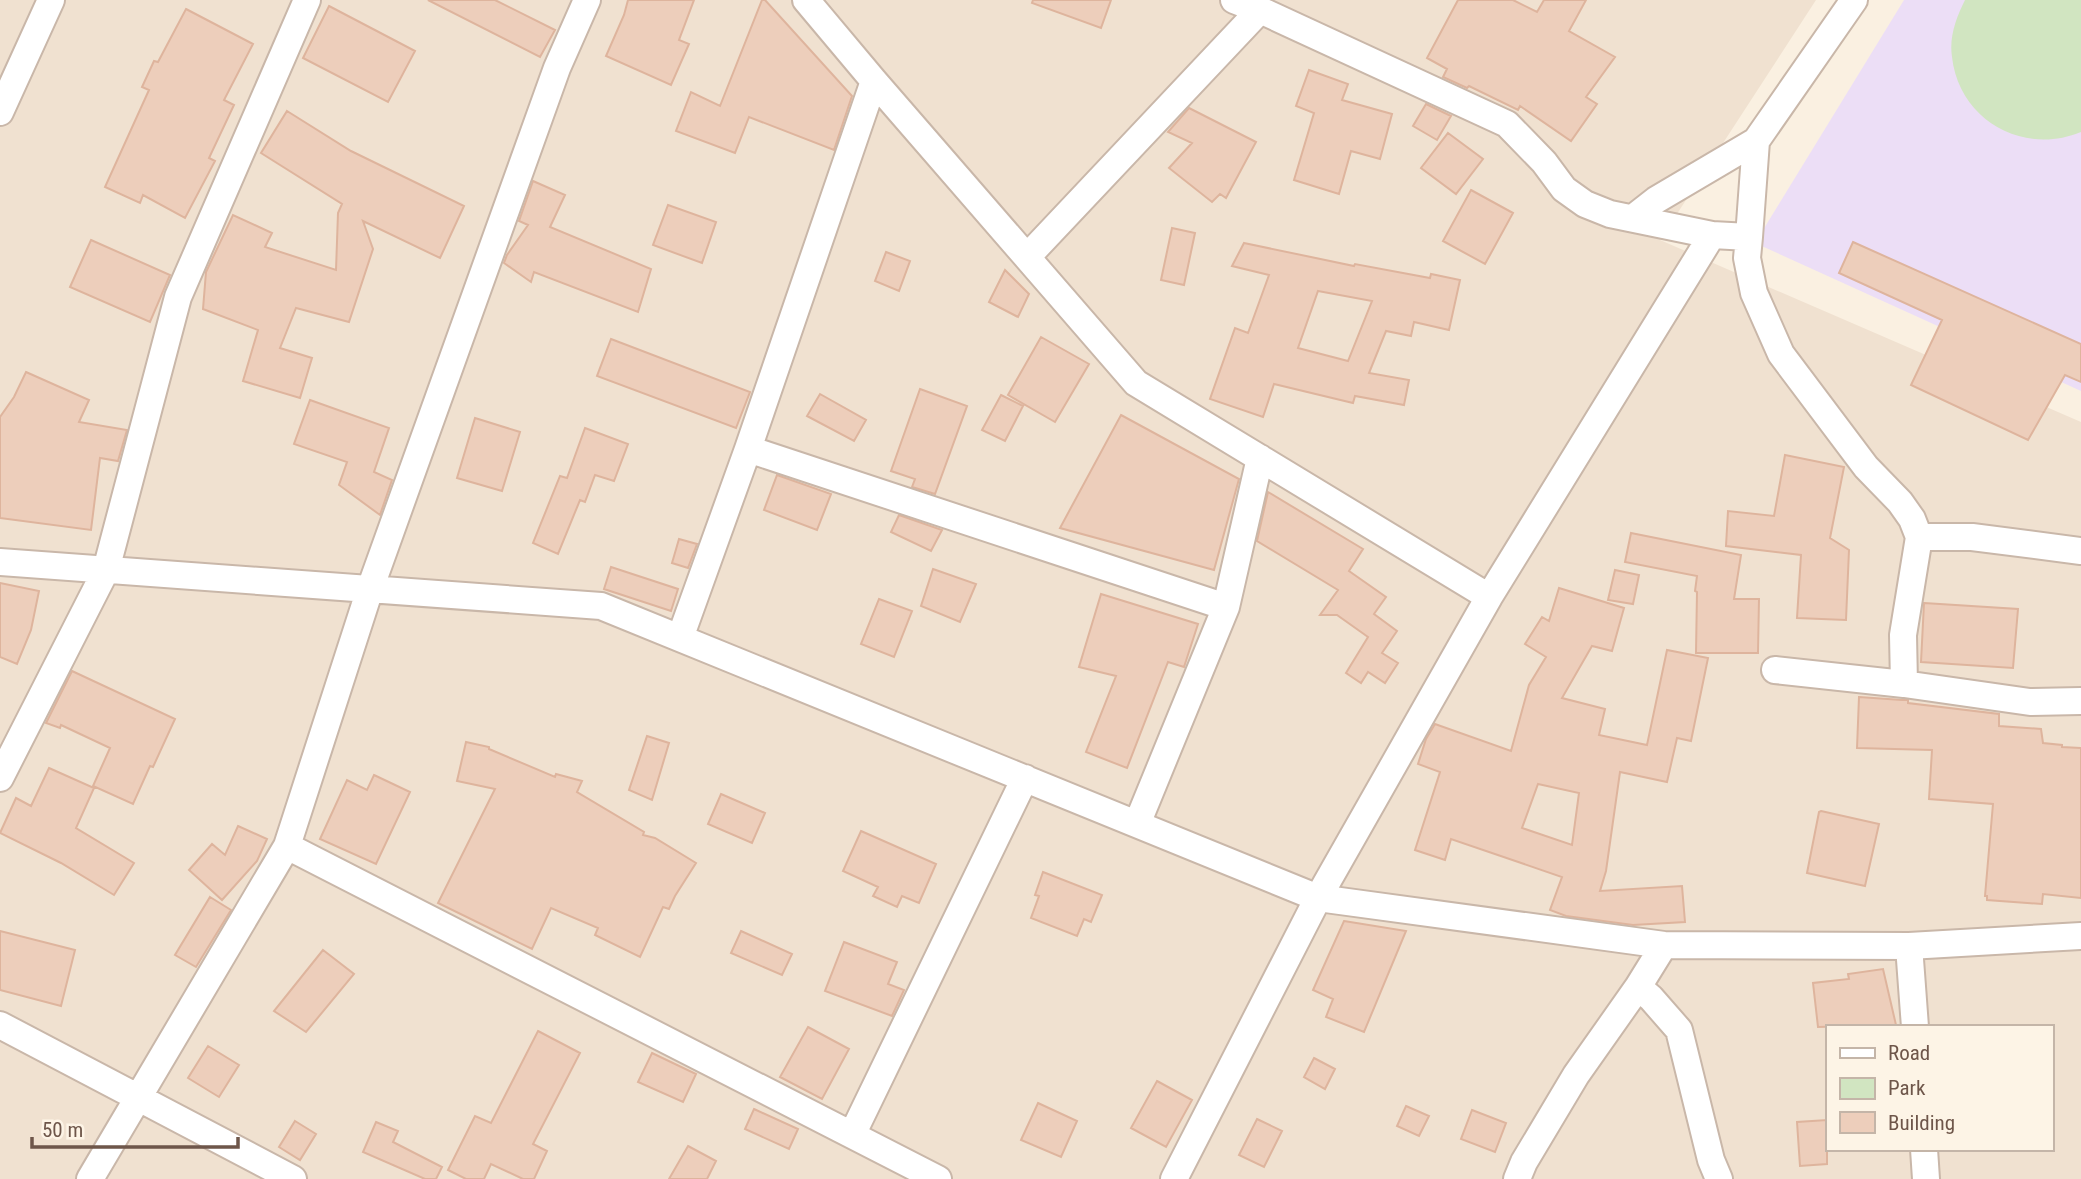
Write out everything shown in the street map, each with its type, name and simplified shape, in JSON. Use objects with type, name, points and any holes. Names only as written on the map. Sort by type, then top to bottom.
[{"type":"street","points":[[0,112],[51,0]]},
{"type":"street","points":[[0,778],[106,570],[178,297],[307,0]]},
{"type":"street","points":[[90,1179],[287,846],[370,589],[557,68],[587,0]]},
{"type":"street","points":[[806,0],[1136,383],[1489,597]]},
{"type":"street","points":[[1234,0],[1507,124],[1544,162],[1564,189],[1585,204],[1610,214],[1712,235],[1749,237]]},
{"type":"street","points":[[1633,218],[1656,200],[1756,141],[1854,0]]},
{"type":"street","points":[[1028,256],[1260,10]]},
{"type":"street","points":[[680,638],[874,81]]},
{"type":"street","points":[[1756,141],[1747,258],[1754,293],[1781,355],[1866,467],[1900,502],[1912,519],[1919,537],[1903,635],[1904,684]]},
{"type":"street","points":[[1174,1179],[1318,898],[1489,597],[1712,235]]},
{"type":"street","points":[[748,449],[1226,607]]},
{"type":"street","points":[[1137,824],[1226,607],[1260,458]]},
{"type":"street","points":[[1919,537],[1972,537],[2081,551]]},
{"type":"street","points":[[0,562],[601,606],[1318,898],[1664,945],[1909,946],[2081,936]]},
{"type":"street","points":[[1775,670],[1904,684],[2030,702],[2081,701]]},
{"type":"street","points":[[852,1135],[1025,778]]},
{"type":"street","points":[[287,846],[938,1179]]},
{"type":"street","points":[[1517,1179],[1524,1162],[1576,1074],[1638,987],[1664,945]]},
{"type":"street","points":[[1909,946],[1915,1025]]},
{"type":"street","points":[[1638,987],[1679,1030],[1711,1160],[1719,1179]]},
{"type":"street","points":[[0,1025],[293,1179]]},
{"type":"street","points":[[1924,1151],[1926,1179]]},
{"type":"shaded area","points":[[0,0],[1816,0],[1660,240],[2081,422],[2081,1179],[0,1179]]},
{"type":"shaded area","points":[[1904,0],[2081,0],[2081,391],[1755,243]]},
{"type":"green space","points":[[1965,0],[2081,0],[2081,132],[2059,138],[2037,139],[1997,127],[1981,115],[1967,99],[1957,79],[1952,57],[1954,28]]},
{"type":"building","points":[[428,0],[495,0],[555,30],[540,57]]},
{"type":"building","points":[[628,0],[694,0],[679,40],[689,44],[671,85],[606,56]]},
{"type":"building","points":[[762,0],[765,0],[852,96],[834,150],[749,117],[735,153],[676,131],[691,92],[720,106]]},
{"type":"building","points":[[1033,0],[1111,0],[1101,28],[1032,3]]},
{"type":"building","points":[[1458,0],[1513,0],[1537,12],[1544,0],[1586,0],[1569,31],[1615,57],[1586,97],[1597,104],[1571,141],[1520,106],[1518,110],[1469,86],[1467,88],[1443,77],[1447,69],[1427,58]]},
{"type":"building","points":[[329,6],[415,51],[388,102],[303,58]]},
{"type":"building","points":[[186,9],[253,44],[224,100],[234,105],[209,158],[215,161],[185,218],[143,195],[140,203],[105,187],[149,90],[142,87],[154,61],[158,62]]},
{"type":"building","points":[[1309,70],[1348,84],[1342,100],[1392,114],[1380,159],[1351,151],[1339,194],[1294,180],[1314,113],[1296,106]]},
{"type":"building","points":[[1426,104],[1451,116],[1437,140],[1413,126]]},
{"type":"building","points":[[1189,108],[1256,142],[1226,198],[1220,194],[1212,202],[1169,168],[1192,143],[1168,132]]},
{"type":"building","points":[[287,111],[351,151],[464,206],[440,258],[363,221],[373,249],[349,322],[296,308],[280,348],[312,358],[300,398],[243,381],[258,330],[203,309],[206,272],[233,215],[272,233],[265,247],[336,270],[338,213],[342,204],[261,153]]},
{"type":"building","points":[[1448,133],[1483,159],[1456,194],[1421,168]]},
{"type":"building","points":[[533,181],[565,195],[550,227],[651,269],[638,312],[534,272],[531,282],[504,263],[528,225],[519,221]]},
{"type":"building","points":[[1471,190],[1513,213],[1485,264],[1443,241]]},
{"type":"building","points":[[668,205],[716,222],[702,263],[653,245]]},
{"type":"building","points":[[1172,228],[1195,233],[1184,285],[1161,280]]},
{"type":"building","points":[[91,240],[170,275],[150,322],[70,287]]},
{"type":"building","points":[[1853,242],[2081,344],[2081,382],[2065,375],[2028,440],[1911,385],[1942,320],[1839,273]]},
{"type":"building","points":[[1244,243],[1354,266],[1355,264],[1430,278],[1431,274],[1460,280],[1449,330],[1414,322],[1411,336],[1386,331],[1369,373],[1409,380],[1404,405],[1355,396],[1353,403],[1274,384],[1263,417],[1210,399],[1235,328],[1248,333],[1269,275],[1232,266]],"holes":[[[1318,291],[1372,301],[1348,361],[1298,348]]]},
{"type":"building","points":[[886,252],[910,261],[899,291],[875,281]]},
{"type":"building","points":[[1005,270],[1029,294],[1018,317],[989,302]]},
{"type":"building","points":[[1041,337],[1089,364],[1055,422],[1008,395]]},
{"type":"building","points":[[611,339],[750,392],[736,428],[597,376]]},
{"type":"building","points":[[26,372],[89,400],[79,422],[127,430],[118,461],[100,458],[91,530],[0,518],[0,417],[14,397]]},
{"type":"building","points":[[920,389],[967,406],[935,494],[912,487],[915,479],[891,471]]},
{"type":"building","points":[[820,394],[866,420],[854,441],[807,416]]},
{"type":"building","points":[[1001,395],[1023,406],[1005,441],[982,430]]},
{"type":"building","points":[[310,400],[389,428],[374,472],[392,480],[380,515],[339,485],[347,462],[294,444]]},
{"type":"building","points":[[1121,415],[1239,479],[1214,570],[1060,528]]},
{"type":"building","points":[[475,418],[520,432],[502,491],[457,478]]},
{"type":"building","points":[[585,428],[628,444],[614,481],[595,475],[585,502],[580,500],[558,554],[533,543],[560,476],[567,478]]},
{"type":"building","points":[[1785,455],[1844,467],[1830,538],[1849,550],[1846,620],[1797,618],[1801,555],[1726,546],[1728,511],[1774,516]]},
{"type":"building","points":[[777,475],[831,494],[817,530],[764,510]]},
{"type":"building","points":[[1268,492],[1363,549],[1349,571],[1386,597],[1374,614],[1397,631],[1382,653],[1398,663],[1385,683],[1368,672],[1361,683],[1346,673],[1368,637],[1337,615],[1320,615],[1338,590],[1257,541]]},
{"type":"building","points":[[899,515],[942,530],[931,551],[891,532]]},
{"type":"building","points":[[1631,533],[1741,555],[1734,599],[1759,599],[1758,653],[1696,653],[1697,576],[1625,562]]},
{"type":"building","points":[[679,539],[697,544],[688,568],[672,563]]},
{"type":"building","points":[[611,567],[678,589],[671,611],[604,589]]},
{"type":"building","points":[[933,569],[976,584],[960,622],[921,606]]},
{"type":"building","points":[[1615,570],[1639,575],[1633,604],[1608,600]]},
{"type":"building","points":[[0,583],[39,591],[31,630],[17,664],[0,657]]},
{"type":"building","points":[[1559,588],[1624,608],[1612,651],[1592,646],[1562,698],[1605,709],[1599,735],[1647,745],[1667,650],[1708,658],[1691,741],[1677,738],[1667,782],[1620,772],[1606,871],[1600,891],[1682,886],[1685,922],[1633,925],[1566,916],[1550,910],[1562,877],[1451,839],[1445,860],[1415,850],[1440,772],[1418,764],[1426,739],[1435,724],[1511,751],[1529,685],[1546,657],[1525,644],[1542,617],[1549,621]],"holes":[[[1538,784],[1579,793],[1572,845],[1522,828]]]},
{"type":"building","points":[[1101,594],[1198,624],[1184,667],[1168,662],[1127,768],[1086,752],[1116,676],[1079,667]]},
{"type":"building","points":[[879,599],[912,611],[894,657],[861,644]]},
{"type":"building","points":[[1924,603],[2018,609],[2013,668],[1921,662]]},
{"type":"building","points":[[72,671],[175,719],[133,804],[93,786],[110,748],[61,725],[60,728],[46,723]]},
{"type":"building","points":[[1859,697],[1908,700],[1908,703],[1999,714],[1999,726],[2041,729],[2043,743],[2081,748],[2081,898],[2043,894],[2042,904],[1987,900],[1985,896],[1993,804],[1929,799],[1932,750],[1857,748]]},
{"type":"building","points":[[647,736],[669,743],[652,800],[629,790]]},
{"type":"building","points":[[466,742],[489,747],[555,777],[556,774],[582,781],[577,792],[644,832],[643,835],[655,838],[696,863],[669,909],[663,907],[640,957],[595,935],[598,928],[551,908],[532,949],[438,903],[495,789],[457,781]]},
{"type":"building","points":[[49,768],[94,788],[76,828],[134,863],[114,895],[61,863],[0,833],[16,798],[31,806]]},
{"type":"building","points":[[374,775],[410,792],[376,864],[320,839],[347,780],[367,790]]},
{"type":"building","points":[[721,794],[765,813],[752,843],[708,824]]},
{"type":"building","points":[[1821,811],[1879,824],[1865,886],[1807,873]]},
{"type":"building","points":[[238,826],[267,839],[257,861],[222,900],[189,870],[212,844],[225,855]]},
{"type":"building","points":[[861,831],[936,864],[919,903],[902,896],[897,907],[873,896],[878,887],[843,871]]},
{"type":"building","points":[[1043,872],[1102,895],[1091,922],[1084,919],[1077,936],[1031,918],[1039,896],[1035,895]]},
{"type":"building","points":[[210,897],[231,910],[196,967],[175,955]]},
{"type":"building","points":[[1344,921],[1406,931],[1364,1032],[1326,1017],[1333,999],[1313,990]]},
{"type":"building","points":[[0,931],[75,950],[61,1006],[0,990]]},
{"type":"building","points":[[741,931],[792,954],[782,975],[731,953]]},
{"type":"building","points":[[844,942],[897,962],[888,984],[904,990],[892,1016],[825,991]]},
{"type":"building","points":[[323,950],[354,974],[306,1032],[274,1011]]},
{"type":"building","points":[[1883,969],[1896,1025],[1818,1027],[1813,983],[1849,979],[1848,974]]},
{"type":"building","points":[[808,1027],[849,1049],[822,1099],[780,1077]]},
{"type":"building","points":[[538,1031],[580,1053],[533,1144],[547,1151],[534,1179],[523,1179],[491,1164],[484,1179],[466,1179],[448,1170],[475,1116],[491,1123]]},
{"type":"building","points":[[208,1046],[239,1065],[219,1097],[188,1078]]},
{"type":"building","points":[[652,1053],[696,1074],[683,1102],[638,1082]]},
{"type":"building","points":[[1314,1058],[1335,1069],[1325,1089],[1304,1077]]},
{"type":"building","points":[[1157,1081],[1192,1100],[1166,1147],[1131,1128]]},
{"type":"building","points":[[1038,1103],[1077,1121],[1061,1157],[1021,1140]]},
{"type":"building","points":[[1406,1106],[1429,1116],[1419,1136],[1397,1126]]},
{"type":"building","points":[[754,1109],[798,1129],[789,1149],[745,1129]]},
{"type":"building","points":[[1472,1110],[1506,1123],[1495,1152],[1461,1139]]},
{"type":"building","points":[[1257,1119],[1282,1131],[1264,1167],[1239,1155]]},
{"type":"building","points":[[1826,1120],[1827,1164],[1800,1166],[1797,1122]]},
{"type":"building","points":[[295,1121],[316,1134],[300,1160],[279,1147]]},
{"type":"building","points":[[376,1122],[398,1131],[393,1142],[442,1167],[436,1179],[425,1179],[363,1152]]},
{"type":"building","points":[[688,1146],[716,1161],[707,1179],[669,1179]]}]
